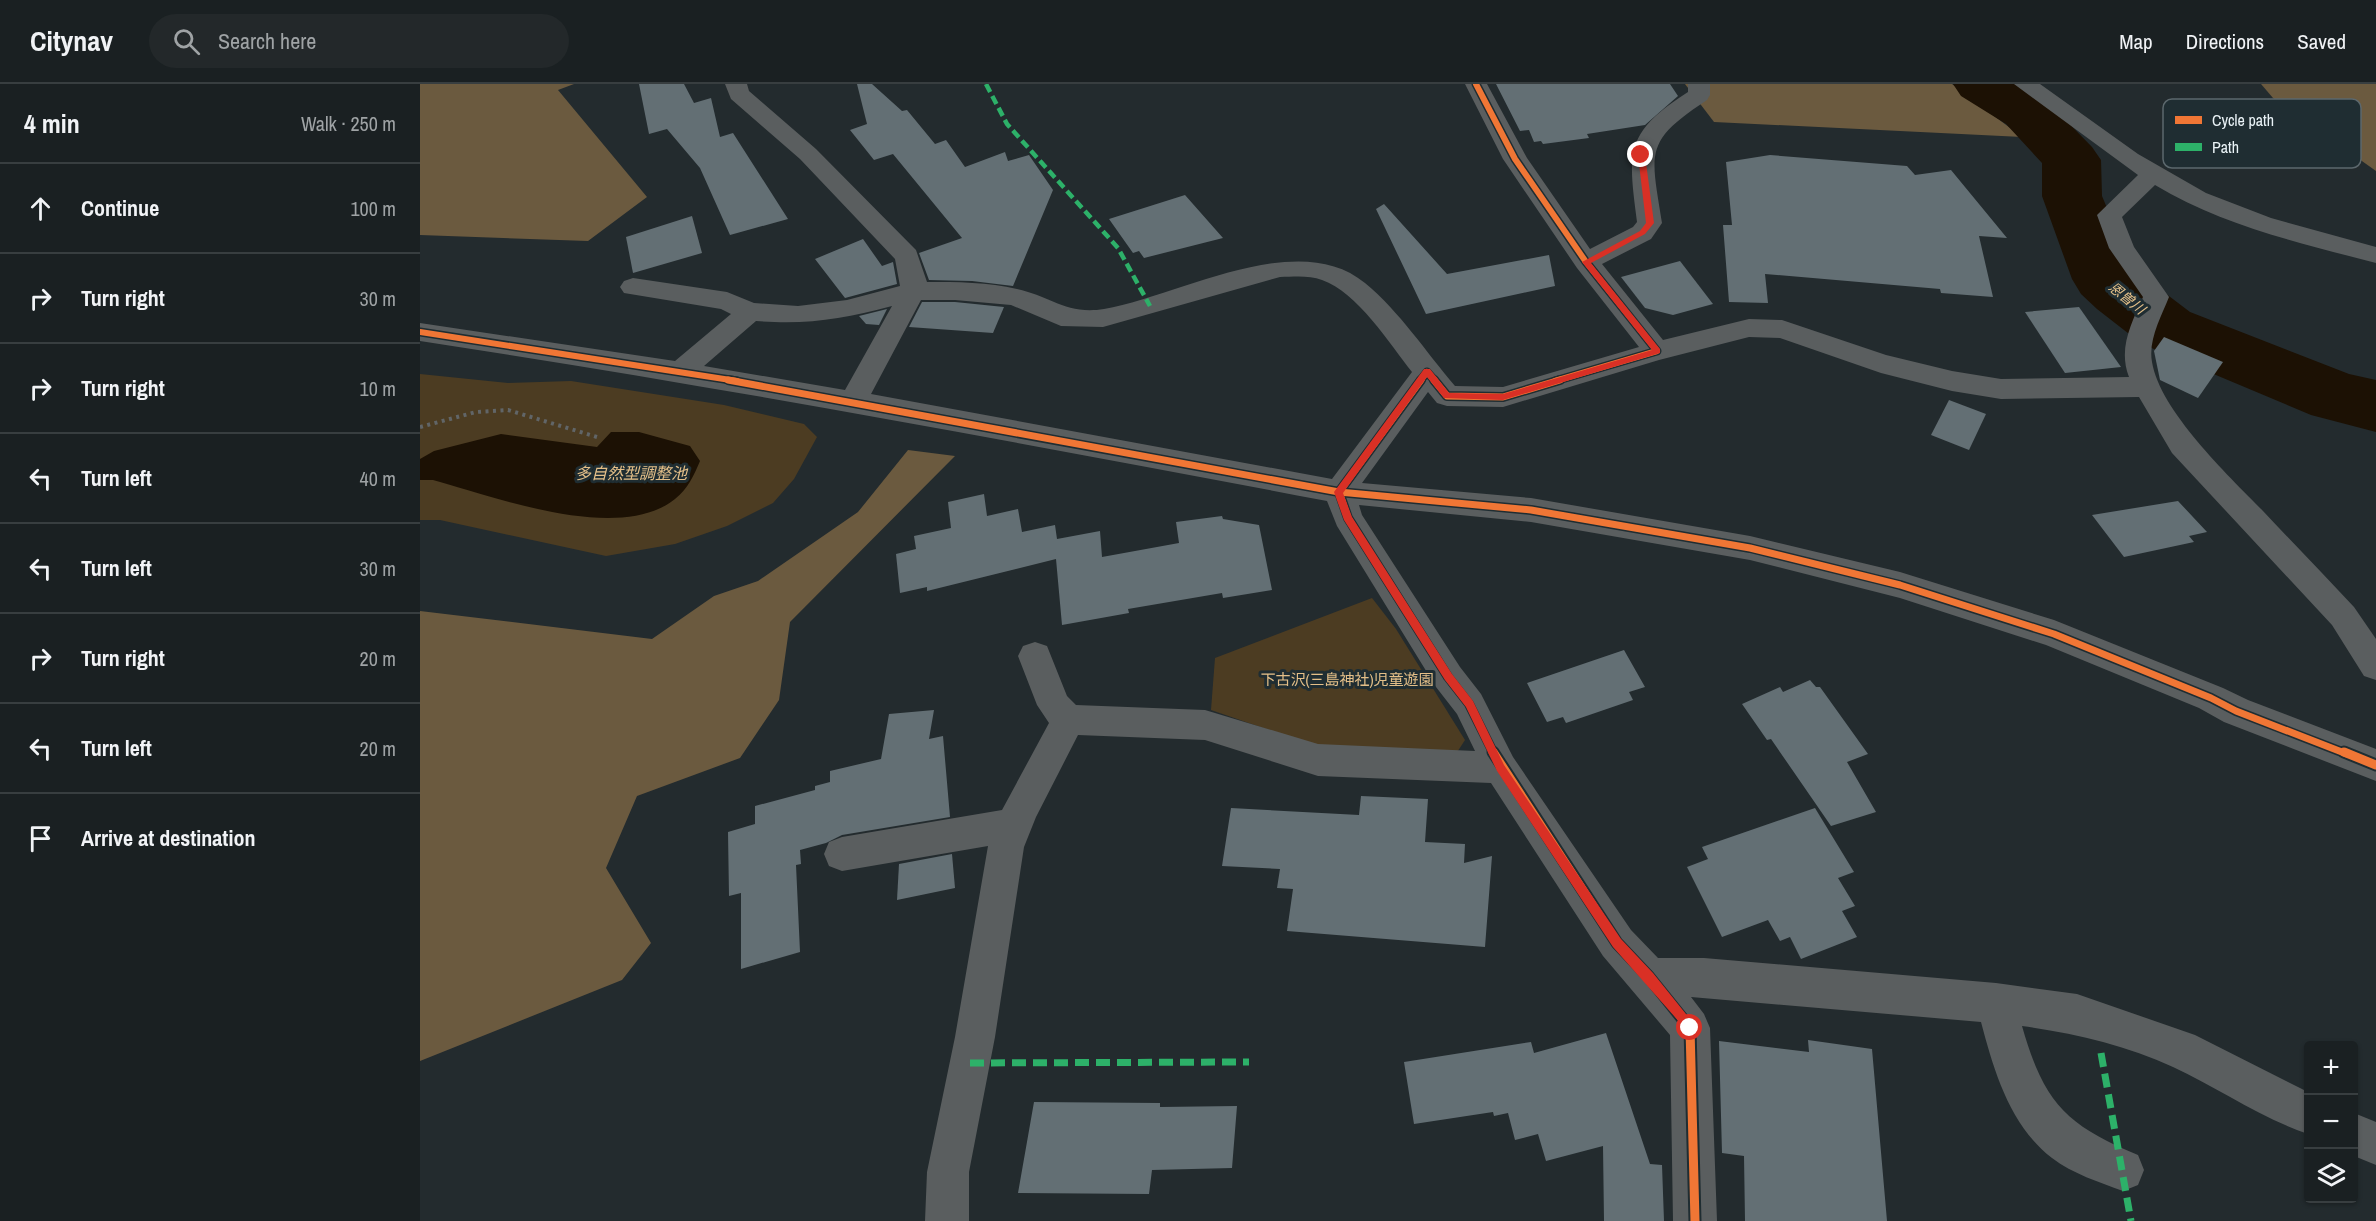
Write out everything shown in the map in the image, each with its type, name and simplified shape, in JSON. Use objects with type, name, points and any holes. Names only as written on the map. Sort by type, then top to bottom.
[{"type":"street","points":[[736,84],[739,94],[808,154],[907,256],[914,279],[913,291],[853,401]]},
{"type":"street","points":[[1476,84],[1515,159],[1586,262],[1657,351]]},
{"type":"street","points":[[1586,262],[1642,233],[1650,223],[1641,155],[1652,130],[1676,110],[1700,95],[1699,84]]},
{"type":"street","points":[[2025,84],[2108,146],[2153,174],[2236,215],[2376,255]]},
{"type":"street","points":[[2153,174],[2109,215],[2122,248],[2156,297],[2138,341],[2138,371],[2182,445],[2343,616],[2376,666]]},
{"type":"street","points":[[633,287],[728,301],[750,312],[798,315],[847,309],[913,291],[955,291],[1015,297],[1061,317],[1103,318],[1280,269],[1307,268],[1332,274],[1358,289],[1447,396],[1503,397],[1657,351],[1749,328],[1782,329],[1881,363],[2001,389],[2147,387]]},
{"type":"street","points":[[680,372],[750,312]]},
{"type":"street","points":[[420,332],[853,401],[1339,492],[1531,510],[1750,548],[1900,585],[2054,634],[2211,698],[2236,711],[2376,765]]},
{"type":"street","points":[[1339,492],[1427,372]]},
{"type":"street","points":[[1339,492],[1348,518],[1448,677],[1470,704],[1501,768],[1617,943],[1649,977],[1690,1028],[1695,1221]]},
{"type":"street","points":[[1035,656],[1054,705],[1068,720],[1205,725],[1318,760],[1501,768]]},
{"type":"street","points":[[947,1221],[948,1172],[975,1037],[1006,848],[1014,825],[1068,720]]},
{"type":"street","points":[[842,854],[1014,825]]},
{"type":"street","points":[[1649,977],[1704,978],[1996,1003],[2077,1014],[2181,1049],[2248,1086],[2304,1111]]},
{"type":"street","points":[[1996,1003],[2016,1074],[2038,1116],[2069,1148],[2123,1170]]},
{"type":"street","points":[[2358,1136],[2376,1144]]},
{"type":"path","points":[[420,427],[476,412],[508,410],[597,437]]},
{"type":"green space","points":[[420,374],[508,383],[571,381],[724,405],[804,424],[817,437],[794,479],[773,503],[727,526],[675,544],[606,556],[440,520],[420,520]]},
{"type":"green space","name":"下古沢(三島神社)児童遊園","points":[[1372,598],[1396,629],[1465,740],[1454,757],[1322,748],[1211,710],[1215,658]]},
{"type":"shaded area","points":[[420,84],[574,84],[558,90],[647,197],[588,241],[420,235]]},
{"type":"shaded area","points":[[1685,84],[1952,84],[2022,137],[1714,122]]},
{"type":"shaded area","points":[[2261,84],[2376,84],[2376,171],[2361,160],[2361,99],[2273,98]]},
{"type":"shaded area","points":[[908,450],[955,456],[790,622],[779,700],[740,758],[637,796],[606,868],[651,943],[622,980],[420,1061],[420,611],[652,639],[714,596],[758,581],[858,512]]},
{"type":"water","name":"多自然型調整池","points":[[611,432],[639,432],[690,446],[700,461],[693,477],[675,499],[651,512],[622,517],[590,517],[556,513],[433,480],[420,480],[420,459],[434,451],[501,434],[597,447]]},
{"type":"building","points":[[639,84],[684,84],[694,103],[711,98],[720,137],[733,133],[788,219],[730,235],[700,168],[667,129],[649,134]]},
{"type":"building","points":[[857,84],[872,84],[902,111],[907,110],[935,144],[946,140],[965,167],[1005,152],[1008,161],[1029,155],[1053,190],[1013,286],[972,281],[929,280],[919,253],[962,238],[893,154],[874,160],[850,130],[867,124]]},
{"type":"building","points":[[1496,84],[1670,84],[1678,96],[1645,125],[1587,134],[1589,138],[1543,144],[1541,141],[1534,142],[1529,130],[1520,131]]},
{"type":"building","points":[[1770,155],[1907,166],[1915,175],[1951,170],[2007,238],[1979,236],[1993,297],[1941,293],[1940,289],[1765,274],[1768,303],[1729,302],[1723,225],[1732,225],[1726,162]]},
{"type":"building","points":[[1185,195],[1223,238],[1144,258],[1139,251],[1133,253],[1109,219]]},
{"type":"building","points":[[1384,204],[1447,274],[1549,255],[1555,286],[1426,314],[1376,209]]},
{"type":"building","points":[[692,216],[702,253],[633,273],[626,237]]},
{"type":"building","points":[[863,239],[882,266],[893,262],[897,284],[845,298],[815,259]]},
{"type":"building","points":[[1680,261],[1713,304],[1673,315],[1645,308],[1621,277]]},
{"type":"building","points":[[922,302],[955,302],[1004,307],[993,333],[909,327]]},
{"type":"building","points":[[2079,307],[2121,367],[2065,373],[2025,312]]},
{"type":"building","points":[[887,309],[879,325],[866,324],[859,316]]},
{"type":"building","points":[[2164,337],[2223,362],[2198,398],[2160,380],[2154,351]]},
{"type":"building","points":[[1949,400],[1986,414],[1969,450],[1931,435]]},
{"type":"building","points":[[984,494],[987,516],[1018,509],[1022,532],[1055,525],[1057,539],[1100,531],[1102,557],[1179,543],[1176,522],[1222,516],[1223,519],[1259,525],[1272,590],[1223,598],[1222,593],[1128,609],[1129,613],[1062,625],[1056,559],[927,591],[927,587],[900,593],[896,554],[916,549],[914,536],[951,528],[948,502]]},
{"type":"building","points":[[2178,501],[2207,532],[2189,536],[2194,542],[2124,557],[2092,515]]},
{"type":"building","points":[[1624,650],[1645,687],[1629,692],[1633,700],[1566,723],[1563,717],[1547,722],[1527,683]]},
{"type":"building","points":[[1810,680],[1816,687],[1820,687],[1868,754],[1847,762],[1876,812],[1831,826],[1771,739],[1767,740],[1742,704],[1780,687],[1783,692]]},
{"type":"building","points":[[934,710],[929,739],[943,736],[950,817],[842,835],[826,843],[800,850],[801,864],[796,865],[800,952],[741,969],[741,893],[729,896],[728,832],[755,824],[755,806],[815,790],[815,786],[830,782],[830,771],[881,759],[889,714]]},
{"type":"building","points":[[1361,796],[1428,799],[1425,842],[1465,844],[1464,863],[1492,856],[1485,947],[1287,931],[1293,889],[1277,888],[1280,869],[1222,866],[1231,808],[1359,815]]},
{"type":"building","points":[[1815,808],[1854,872],[1838,878],[1855,906],[1842,911],[1857,937],[1801,959],[1790,937],[1780,941],[1768,920],[1722,937],[1687,867],[1708,859],[1702,847]]},
{"type":"building","points":[[952,854],[955,888],[897,900],[899,864]]},
{"type":"building","points":[[1606,1033],[1650,1164],[1662,1165],[1664,1221],[1604,1221],[1603,1146],[1546,1161],[1538,1134],[1515,1140],[1508,1113],[1494,1116],[1493,1112],[1414,1124],[1404,1062],[1531,1042],[1534,1053]]},
{"type":"building","points":[[1808,1040],[1872,1049],[1887,1221],[1745,1221],[1744,1156],[1722,1153],[1719,1041],[1809,1052]]},
{"type":"building","points":[[1034,1102],[1160,1103],[1160,1107],[1237,1106],[1232,1168],[1152,1170],[1149,1194],[1018,1193]]},
{"type":"waterway","name":"恩曽川","points":[[1981,84],[2026,112],[2071,160],[2072,196],[2104,279],[2120,293],[2166,328],[2336,397],[2376,406]]},
{"type":"marked path","points":[[986,84],[1007,124],[1118,248],[1150,306]]},
{"type":"marked path","points":[[2101,1053],[2131,1221]]},
{"type":"marked path","points":[[970,1063],[1249,1062]]},
{"type":"cycle path","points":[[1476,84],[1515,159],[1586,262],[1657,351],[1503,397],[1447,396],[1427,372],[1339,492],[1348,518],[1448,677],[1469,704],[1501,768],[1617,943],[1649,977],[1690,1028],[1695,1221]]},
{"type":"cycle path","points":[[420,332],[603,359],[853,401],[1339,492],[1531,510],[1750,548],[1900,585],[2054,634],[2211,698],[2236,711],[2376,765]]},
{"type":"route","points":[[1641,155],[1650,223],[1642,233],[1586,262],[1657,351],[1503,397],[1447,396],[1427,372],[1339,492],[1348,518],[1448,677],[1470,704],[1501,768],[1617,943],[1649,977],[1690,1028]]}]
